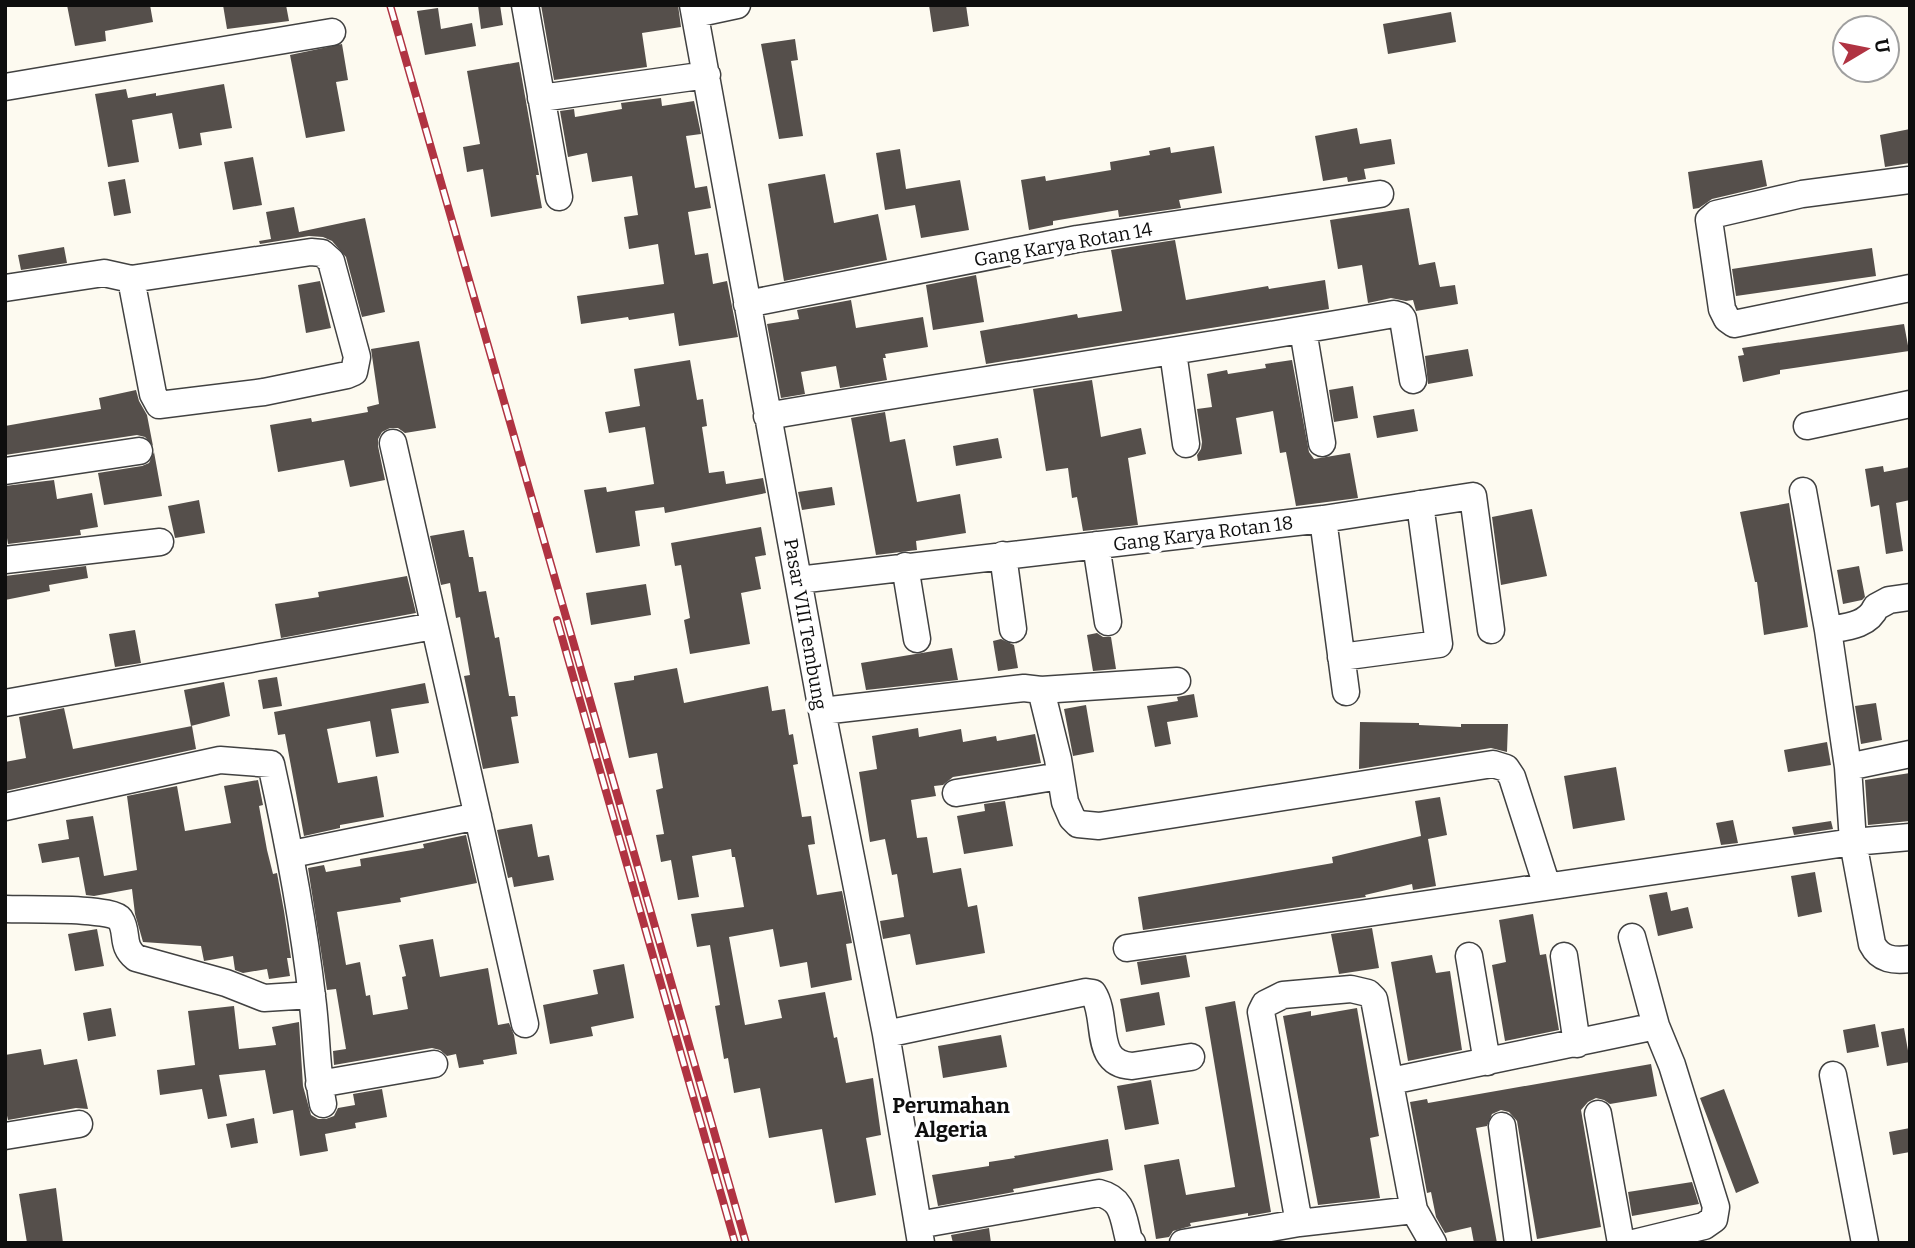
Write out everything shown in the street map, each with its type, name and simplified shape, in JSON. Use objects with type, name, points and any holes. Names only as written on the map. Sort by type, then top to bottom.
[{"type":"street","points":[[525,5],[559,197]]},
{"type":"street","points":[[694,9],[737,5]]},
{"type":"street","name":"Pasar VIII Tembung","points":[[694,9],[822,711],[886,1034],[920,1234]]},
{"type":"street","points":[[5,87],[332,32]]},
{"type":"street","points":[[541,98],[707,75]]},
{"type":"street","points":[[1910,181],[1802,194],[1716,214],[1709,220],[1722,309],[1727,319],[1734,324],[1910,288]]},
{"type":"street","name":"Gang Karya Rotan 14","points":[[747,304],[1077,239],[1380,194]]},
{"type":"street","points":[[5,288],[104,273],[131,279],[312,252],[322,253],[331,261],[357,357],[357,366],[354,372],[347,375],[264,392],[159,405],[153,394],[131,279]]},
{"type":"street","points":[[767,416],[1398,314],[1403,319],[1413,380]]},
{"type":"street","points":[[1303,330],[1322,443]]},
{"type":"street","points":[[1173,352],[1186,444]]},
{"type":"street","points":[[1807,426],[1910,404]]},
{"type":"street","points":[[393,443],[525,1024]]},
{"type":"street","points":[[5,471],[139,452]]},
{"type":"street","points":[[1803,491],[1828,630],[1848,766],[1853,842],[1875,950],[1888,959],[1910,960]]},
{"type":"street","name":"Gang Karya Rotan 18","points":[[798,580],[1323,519],[1473,496],[1491,630]]},
{"type":"street","points":[[1341,657],[1439,644],[1420,504]]},
{"type":"street","points":[[1323,519],[1346,692]]},
{"type":"street","points":[[5,560],[160,541]]},
{"type":"street","points":[[1096,545],[1108,622]]},
{"type":"street","points":[[1003,555],[1013,629]]},
{"type":"street","points":[[905,566],[917,639]]},
{"type":"street","points":[[1828,630],[1852,626],[1864,621],[1876,607],[1889,600],[1910,597]]},
{"type":"street","points":[[5,703],[434,626]]},
{"type":"street","points":[[822,711],[1024,688],[1041,690],[1177,681]]},
{"type":"street","points":[[1041,690],[1065,802],[1072,818],[1078,824],[1099,826],[1493,764],[1506,768],[1512,777],[1547,886]]},
{"type":"street","points":[[1848,766],[1910,754]]},
{"type":"street","points":[[5,807],[220,760],[271,764],[292,854],[312,995],[321,1094],[434,1065]]},
{"type":"street","points":[[956,793],[1060,776]]},
{"type":"street","points":[[292,854],[478,816]]},
{"type":"street","points":[[1127,948],[1853,842],[1910,837]]},
{"type":"street","points":[[5,909],[115,914],[122,921],[127,950],[136,958],[226,983],[264,998],[312,995]]},
{"type":"street","points":[[1632,937],[1656,1026],[1672,1065],[1716,1207],[1714,1219],[1704,1226],[1634,1243]]},
{"type":"street","points":[[1469,956],[1488,1062]]},
{"type":"street","points":[[1564,956],[1577,1044]]},
{"type":"street","points":[[1299,1223],[1261,1012],[1265,1003],[1283,995],[1351,989],[1368,993],[1374,999],[1414,1210],[1433,1243]]},
{"type":"street","points":[[886,1034],[1086,992],[1093,993],[1098,1000],[1105,1046],[1113,1061],[1122,1066],[1132,1066],[1191,1057]]},
{"type":"street","points":[[1391,1081],[1656,1026]]},
{"type":"street","points":[[1833,1075],[1866,1243]]},
{"type":"street","points":[[1598,1114],[1621,1243]]},
{"type":"street","points":[[5,1136],[79,1124]]},
{"type":"street","points":[[1502,1126],[1518,1243]]},
{"type":"street","points":[[920,1234],[1100,1193],[1111,1196],[1119,1204],[1132,1243]]},
{"type":"street","points":[[1183,1243],[1299,1223],[1414,1210]]},
{"type":"building","points":[[67,5],[150,5],[153,22],[105,31],[106,41],[75,46]]},
{"type":"building","points":[[223,5],[286,5],[289,21],[227,29]]},
{"type":"building","points":[[478,5],[500,5],[503,25],[481,29]]},
{"type":"building","points":[[541,5],[678,5],[681,27],[642,33],[647,67],[554,80]]},
{"type":"building","points":[[929,5],[966,5],[969,26],[933,32]]},
{"type":"building","points":[[438,8],[441,29],[472,23],[476,46],[425,55],[417,11]]},
{"type":"building","points":[[1451,12],[1456,42],[1388,54],[1383,24]]},
{"type":"building","points":[[795,39],[798,60],[791,61],[803,136],[779,139],[761,44]]},
{"type":"building","points":[[342,44],[348,80],[336,82],[345,131],[306,138],[290,55]]},
{"type":"building","points":[[519,62],[539,175],[536,175],[542,208],[491,217],[483,169],[467,172],[463,147],[480,144],[467,71]]},
{"type":"building","points":[[224,84],[232,128],[200,133],[202,145],[179,149],[172,113],[132,120],[139,162],[108,167],[95,94],[126,89],[128,98],[156,93],[156,96]]},
{"type":"building","points":[[661,98],[662,106],[694,101],[701,134],[686,136],[695,188],[707,186],[711,208],[688,212],[695,255],[708,253],[713,284],[727,281],[738,337],[679,346],[674,313],[581,324],[577,296],[664,284],[658,244],[629,249],[624,217],[638,215],[632,176],[592,182],[587,153],[568,157],[560,111],[574,109],[575,117],[622,109],[621,103]]},
{"type":"building","points":[[1357,128],[1360,144],[1391,139],[1395,164],[1364,169],[1366,179],[1348,182],[1347,177],[1323,181],[1315,136]]},
{"type":"building","points":[[1910,129],[1910,163],[1885,167],[1880,135]]},
{"type":"building","points":[[1214,146],[1222,193],[1179,200],[1181,208],[1119,217],[1118,210],[1053,221],[1053,225],[1029,230],[1021,180],[1045,176],[1046,181],[1111,170],[1110,162],[1150,155],[1149,151],[1170,147],[1171,153]]},
{"type":"building","points":[[900,149],[906,189],[960,180],[969,230],[921,238],[915,205],[885,210],[876,153]]},
{"type":"building","points":[[253,157],[262,205],[233,210],[224,162]]},
{"type":"building","points":[[1762,160],[1767,186],[1712,199],[1693,209],[1688,172]]},
{"type":"building","points":[[825,174],[834,223],[878,214],[887,260],[784,281],[768,184]]},
{"type":"building","points":[[125,179],[131,213],[114,216],[108,182]]},
{"type":"building","points":[[294,207],[299,232],[365,218],[385,312],[362,317],[346,257],[332,241],[309,236],[260,244],[259,241],[271,239],[266,212]]},
{"type":"building","points":[[1409,208],[1419,265],[1435,262],[1440,287],[1455,285],[1458,304],[1416,311],[1413,300],[1391,298],[1368,303],[1362,265],[1338,269],[1330,220]]},
{"type":"building","points":[[1175,240],[1186,300],[1268,286],[1269,289],[1325,280],[1329,309],[986,364],[980,331],[1077,314],[1078,318],[1122,311],[1111,250]]},
{"type":"building","points":[[64,247],[67,263],[21,270],[18,255]]},
{"type":"building","points":[[1872,248],[1876,276],[1736,296],[1732,269]]},
{"type":"building","points":[[976,275],[984,322],[933,330],[926,285]]},
{"type":"building","points":[[320,281],[331,328],[306,333],[298,285]]},
{"type":"building","points":[[851,300],[856,328],[923,317],[928,347],[885,354],[886,358],[883,358],[887,380],[840,388],[836,366],[801,372],[805,394],[781,398],[767,324],[799,319],[797,310]]},
{"type":"building","points":[[1904,324],[1909,351],[1780,370],[1780,374],[1743,382],[1738,356],[1744,355],[1742,348]]},
{"type":"building","points":[[419,341],[436,428],[405,433],[398,428],[390,428],[382,432],[378,446],[385,480],[350,487],[344,460],[278,472],[270,425],[311,418],[312,422],[368,412],[367,407],[379,404],[371,349]]},
{"type":"building","points":[[1468,349],[1473,376],[1428,384],[1425,356]]},
{"type":"building","points":[[690,360],[697,400],[703,399],[707,426],[702,427],[709,473],[724,471],[726,484],[763,478],[766,493],[665,513],[664,507],[635,511],[640,546],[596,553],[584,490],[606,487],[607,492],[654,484],[645,427],[609,433],[605,412],[640,406],[634,369]]},
{"type":"building","points":[[1292,360],[1309,452],[1314,459],[1350,453],[1358,498],[1296,506],[1286,452],[1280,453],[1273,411],[1236,418],[1242,454],[1198,461],[1197,455],[1202,442],[1197,409],[1212,407],[1207,374],[1227,370],[1228,374],[1266,368],[1265,364]]},
{"type":"building","points":[[1092,380],[1101,437],[1141,428],[1146,454],[1128,458],[1138,525],[1083,531],[1077,497],[1072,498],[1068,468],[1046,471],[1033,389]]},
{"type":"building","points":[[1353,386],[1358,418],[1334,422],[1329,390]]},
{"type":"building","points":[[136,390],[147,415],[153,446],[145,437],[137,435],[5,455],[5,426],[101,409],[99,398]]},
{"type":"building","points":[[1414,409],[1418,431],[1377,438],[1373,416]]},
{"type":"building","points":[[885,412],[890,442],[905,439],[917,502],[960,494],[966,533],[916,541],[917,550],[876,555],[851,418]]},
{"type":"building","points":[[998,438],[1002,458],[956,466],[953,446]]},
{"type":"building","points":[[154,452],[162,496],[104,505],[98,473],[142,466],[149,463]]},
{"type":"building","points":[[1883,466],[1884,472],[1910,467],[1910,500],[1896,503],[1903,551],[1886,554],[1879,505],[1871,507],[1865,469]]},
{"type":"building","points":[[54,480],[57,499],[92,493],[98,527],[80,530],[81,535],[8,544],[5,486]]},
{"type":"building","points":[[832,487],[835,505],[802,510],[798,492]]},
{"type":"building","points":[[199,500],[205,533],[175,538],[168,506]]},
{"type":"building","points":[[1789,503],[1808,627],[1764,635],[1757,582],[1740,512]]},
{"type":"building","points":[[1532,509],[1547,576],[1501,585],[1492,517]]},
{"type":"building","points":[[761,527],[766,555],[755,557],[761,589],[741,593],[750,644],[690,654],[684,620],[690,618],[681,565],[675,566],[671,543]]},
{"type":"building","points":[[464,530],[469,557],[473,557],[479,592],[486,591],[495,638],[499,637],[509,696],[515,696],[518,716],[511,717],[519,763],[483,769],[464,676],[470,675],[460,617],[456,618],[450,583],[441,585],[430,536]]},
{"type":"building","points":[[86,566],[88,578],[49,585],[50,591],[5,600],[5,576]]},
{"type":"building","points":[[1859,566],[1865,597],[1843,604],[1837,570]]},
{"type":"building","points":[[407,576],[416,613],[281,638],[275,604],[319,597],[318,592]]},
{"type":"building","points":[[646,584],[651,615],[591,625],[586,593]]},
{"type":"building","points":[[135,630],[141,663],[115,667],[109,634]]},
{"type":"building","points":[[1097,633],[1103,637],[1111,637],[1116,669],[1093,671],[1087,635]]},
{"type":"building","points":[[1001,639],[1014,645],[1018,668],[998,671],[993,641]]},
{"type":"building","points":[[952,648],[958,680],[866,690],[861,663]]},
{"type":"building","points":[[677,668],[684,703],[768,686],[772,711],[785,709],[798,764],[793,765],[802,817],[811,816],[815,844],[808,845],[817,895],[842,891],[852,943],[846,944],[852,980],[811,988],[807,962],[780,967],[773,929],[729,937],[745,1025],[782,1018],[778,1000],[825,992],[846,1083],[873,1078],[881,1135],[866,1138],[876,1195],[835,1203],[822,1129],[769,1138],[760,1088],[734,1093],[728,1058],[724,1059],[715,1006],[720,1005],[710,945],[697,947],[691,914],[744,907],[735,857],[732,857],[731,849],[692,856],[699,897],[678,900],[671,860],[661,862],[656,835],[664,834],[656,790],[663,788],[657,753],[629,758],[614,683],[634,680],[634,676]]},
{"type":"building","points":[[277,677],[282,706],[263,709],[258,680]]},
{"type":"building","points":[[224,682],[230,716],[191,726],[184,690]]},
{"type":"building","points":[[425,683],[429,703],[391,709],[399,753],[376,757],[370,721],[327,729],[338,783],[377,776],[384,817],[340,825],[340,828],[304,836],[285,734],[278,735],[274,712]]},
{"type":"building","points":[[1194,694],[1198,717],[1167,722],[1171,744],[1155,747],[1147,706],[1178,701],[1177,697]]},
{"type":"building","points":[[1876,703],[1882,740],[1861,744],[1855,706]]},
{"type":"building","points":[[1086,705],[1094,752],[1073,756],[1064,709]]},
{"type":"building","points":[[64,708],[73,749],[192,726],[196,749],[5,791],[5,762],[26,758],[19,717]]},
{"type":"building","points":[[1360,722],[1461,727],[1461,724],[1508,724],[1507,752],[1491,748],[1359,769]]},
{"type":"building","points":[[918,728],[919,737],[961,729],[963,742],[996,736],[997,741],[1035,734],[1041,763],[953,777],[943,785],[934,786],[936,796],[911,800],[917,838],[927,837],[933,873],[961,868],[968,907],[977,905],[985,953],[916,965],[910,934],[883,939],[880,921],[904,917],[897,874],[892,875],[885,839],[870,842],[859,772],[877,769],[872,736]]},
{"type":"building","points":[[1827,742],[1831,765],[1788,772],[1784,750]]},
{"type":"building","points":[[1616,767],[1625,820],[1573,829],[1564,776]]},
{"type":"building","points":[[1910,773],[1910,821],[1868,825],[1865,780]]},
{"type":"building","points":[[258,780],[263,805],[259,806],[267,850],[273,874],[277,873],[284,911],[291,958],[287,958],[290,976],[269,979],[267,969],[243,973],[235,970],[233,956],[204,961],[201,946],[143,942],[135,914],[132,889],[86,895],[79,857],[42,863],[38,844],[69,839],[66,820],[93,816],[104,876],[137,870],[127,796],[177,786],[185,831],[231,823],[224,786]]},
{"type":"building","points":[[1440,797],[1447,835],[1428,839],[1436,886],[1413,890],[1412,884],[1365,895],[1366,897],[1143,930],[1138,897],[1333,863],[1332,857],[1421,836],[1415,801]]},
{"type":"building","points":[[1005,801],[1013,846],[964,854],[957,816],[985,811],[984,804]]},
{"type":"building","points":[[1733,820],[1738,843],[1721,845],[1716,823]]},
{"type":"building","points":[[1831,821],[1833,829],[1794,835],[1792,827]]},
{"type":"building","points":[[532,824],[538,857],[549,855],[554,880],[514,887],[512,877],[508,878],[497,830]]},
{"type":"building","points":[[466,835],[477,883],[400,898],[401,902],[337,912],[346,965],[360,962],[366,996],[370,995],[373,1015],[408,1009],[402,977],[406,976],[399,945],[433,939],[440,977],[488,968],[498,1025],[509,1023],[517,1054],[483,1060],[484,1064],[459,1068],[456,1054],[447,1056],[432,1048],[334,1065],[333,1051],[346,1049],[336,989],[327,990],[308,868],[324,865],[326,872],[361,866],[360,859],[424,848],[423,844]]},
{"type":"building","points":[[1815,872],[1822,912],[1798,917],[1791,876]]},
{"type":"building","points":[[1667,892],[1671,911],[1688,907],[1693,928],[1658,936],[1649,895]]},
{"type":"building","points":[[1533,914],[1540,955],[1546,954],[1559,1030],[1505,1041],[1492,965],[1506,962],[1499,920]]},
{"type":"building","points":[[1372,928],[1379,968],[1339,974],[1331,934]]},
{"type":"building","points":[[97,929],[104,966],[75,971],[68,934]]},
{"type":"building","points":[[1186,955],[1190,977],[1141,985],[1137,962]]},
{"type":"building","points":[[1432,955],[1436,973],[1450,971],[1462,1050],[1408,1061],[1391,962]]},
{"type":"building","points":[[624,964],[634,1018],[591,1027],[593,1036],[550,1044],[543,1005],[598,994],[593,970]]},
{"type":"building","points":[[1159,992],[1165,1025],[1126,1032],[1120,999]]},
{"type":"building","points":[[1235,1001],[1271,1212],[1248,1216],[1248,1213],[1190,1223],[1191,1226],[1173,1231],[1169,1237],[1156,1239],[1144,1165],[1179,1159],[1186,1195],[1235,1187],[1205,1007]]},
{"type":"building","points":[[234,1006],[239,1049],[276,1045],[272,1027],[299,1022],[303,1086],[311,1115],[326,1119],[334,1116],[338,1108],[355,1105],[353,1094],[382,1089],[387,1117],[355,1123],[356,1128],[325,1134],[328,1151],[300,1156],[293,1110],[273,1114],[265,1070],[219,1075],[227,1116],[208,1119],[202,1089],[160,1095],[157,1070],[195,1065],[188,1011]]},
{"type":"building","points":[[111,1008],[116,1036],[88,1041],[83,1013]]},
{"type":"building","points":[[1357,1008],[1379,1136],[1370,1138],[1380,1198],[1318,1205],[1283,1016],[1311,1011],[1311,1016]]},
{"type":"building","points":[[1875,1024],[1879,1047],[1847,1053],[1843,1030]]},
{"type":"building","points":[[1904,1028],[1910,1062],[1887,1066],[1881,1032]]},
{"type":"building","points":[[1001,1035],[1007,1067],[943,1078],[938,1046]]},
{"type":"building","points":[[41,1049],[44,1065],[77,1059],[88,1109],[76,1108],[8,1120],[5,1107],[5,1055]]},
{"type":"building","points":[[1651,1064],[1657,1096],[1610,1104],[1596,1098],[1581,1110],[1601,1227],[1537,1239],[1517,1121],[1509,1112],[1501,1110],[1492,1114],[1487,1126],[1476,1128],[1497,1243],[1474,1243],[1471,1227],[1445,1233],[1436,1217],[1431,1192],[1427,1193],[1410,1102],[1427,1099],[1428,1103]]},
{"type":"building","points":[[1151,1080],[1159,1124],[1125,1130],[1117,1086]]},
{"type":"building","points":[[1724,1089],[1759,1183],[1736,1193],[1700,1098]]},
{"type":"building","points":[[254,1118],[258,1143],[231,1148],[226,1124]]},
{"type":"building","points":[[1910,1128],[1910,1152],[1893,1155],[1889,1132]]},
{"type":"building","points":[[1108,1139],[1113,1170],[938,1206],[932,1175],[989,1166],[989,1162],[1015,1158],[1014,1156]]},
{"type":"building","points":[[1692,1182],[1699,1204],[1632,1216],[1628,1192]]},
{"type":"building","points":[[56,1188],[63,1243],[27,1243],[19,1194]]},
{"type":"building","points":[[989,1228],[991,1243],[953,1243],[951,1235]]},
{"type":"railway","points":[[390,5],[746,1243]]},
{"type":"railway","points":[[557,620],[735,1243]]},
{"type":"district","name":"Perumahan Algeria","points":[[951,1118]]}]
